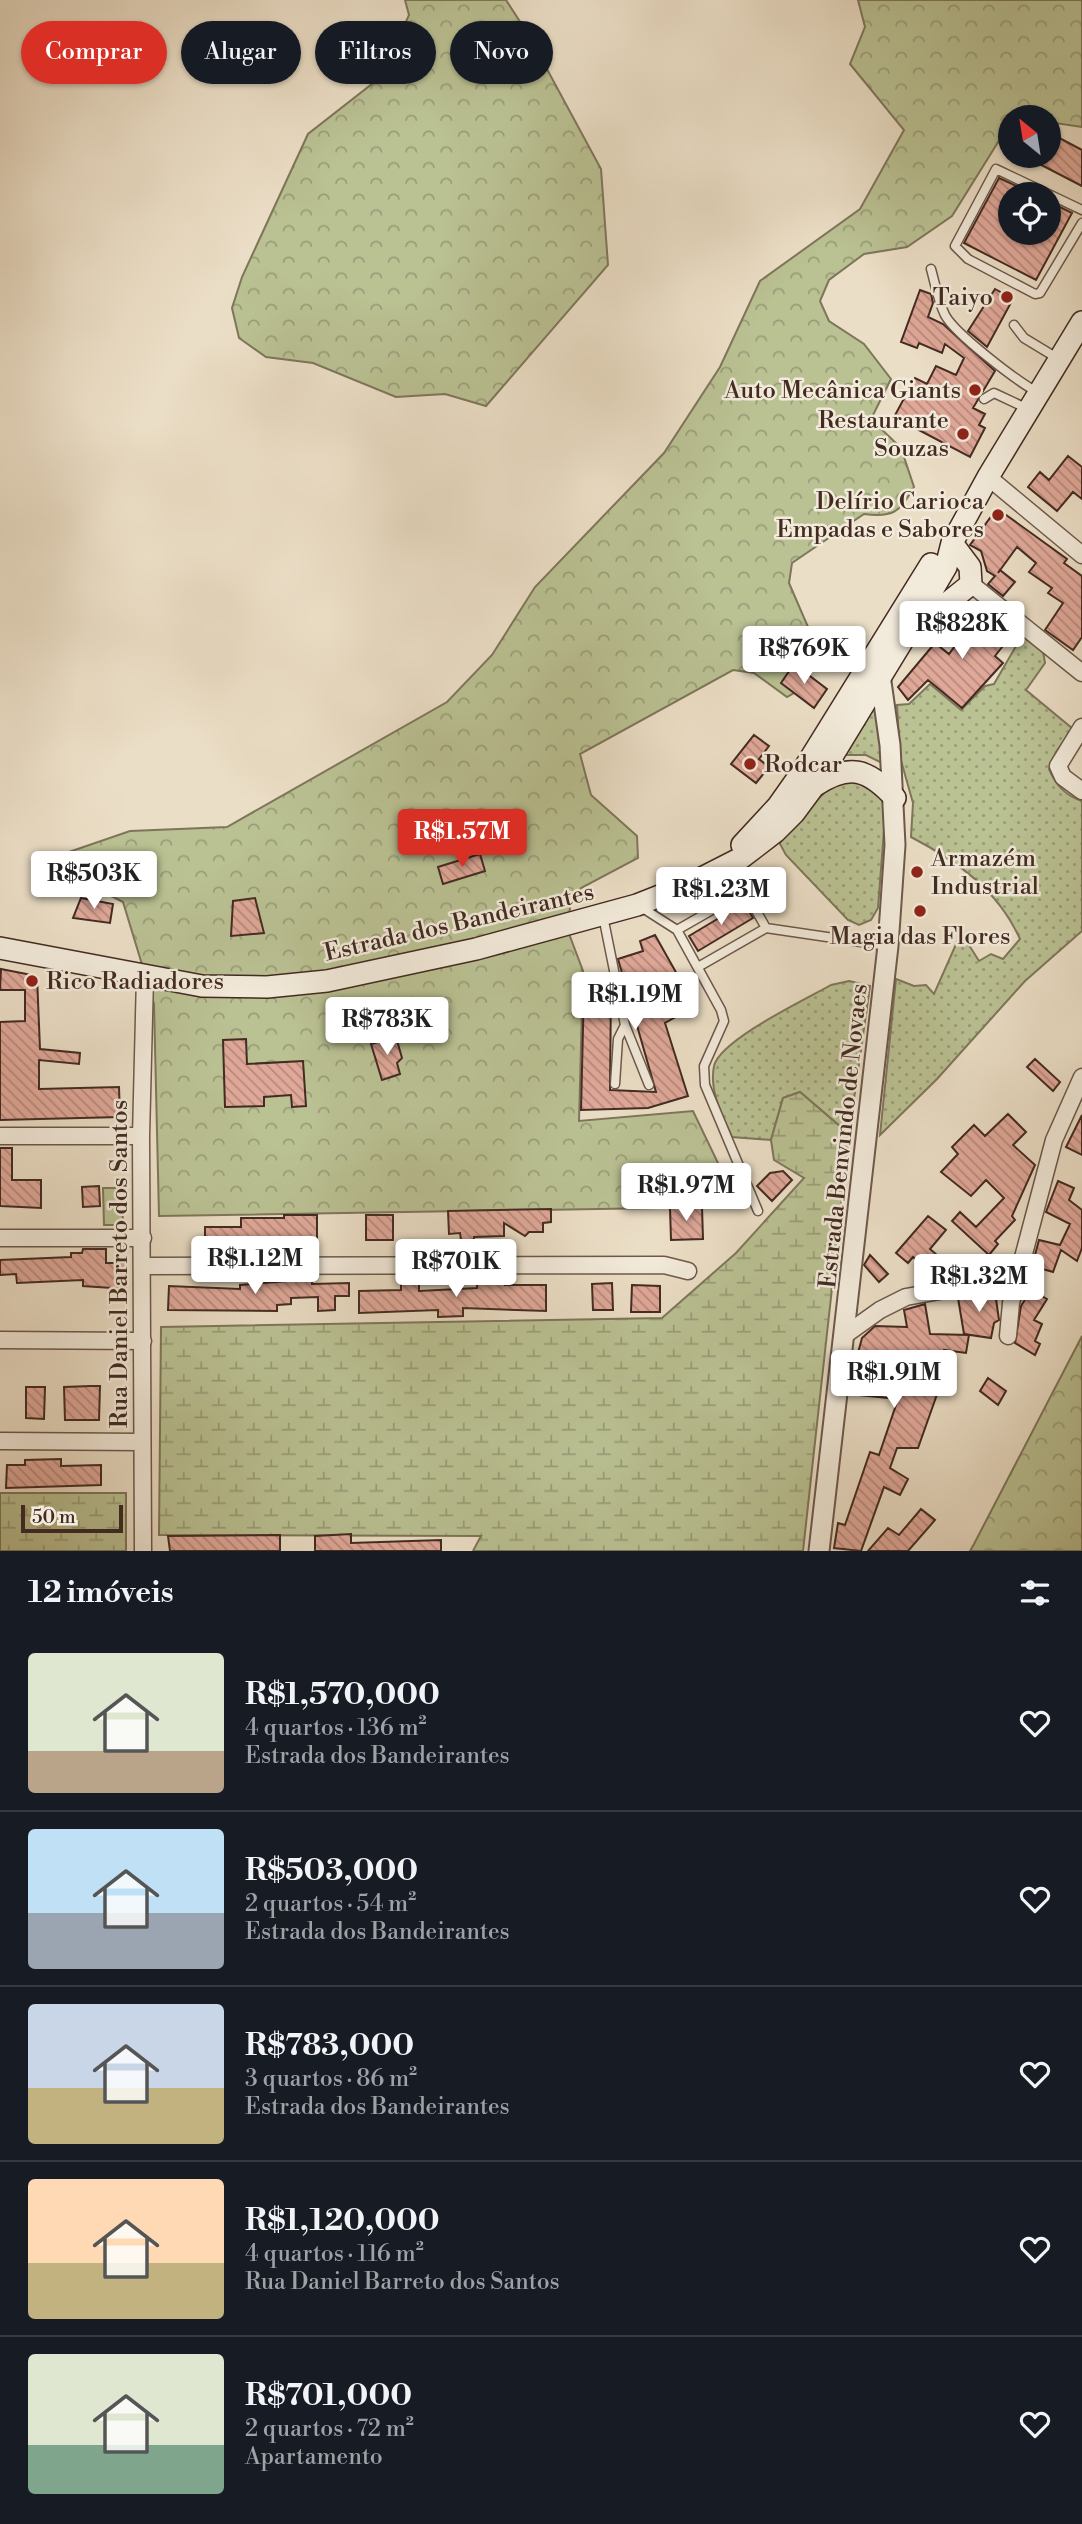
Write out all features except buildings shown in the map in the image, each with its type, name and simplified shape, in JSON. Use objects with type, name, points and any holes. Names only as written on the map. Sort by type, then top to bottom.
[{"type":"main road","name":"Estrada dos Bandeirantes","points":[[715,870],[778,806],[946,567],[952,543],[988,477],[1082,322]]},
{"type":"main road","points":[[893,641],[971,584],[970,567],[952,543]]},
{"type":"main road","name":"Estrada dos Bandeirantes","points":[[0,948],[202,986],[267,987],[327,981],[476,949],[637,905],[741,858],[775,832],[794,813],[814,786],[880,680],[893,641]]},
{"type":"main road","points":[[814,786],[830,776],[853,771],[874,778],[895,798]]},
{"type":"street","points":[[988,477],[1082,555]]},
{"type":"street","points":[[971,584],[1082,673]]},
{"type":"street","name":"Estrada Benvindo de Novaes","points":[[819,1551],[888,946],[895,845],[895,798],[880,680]]},
{"type":"street","points":[[1082,727],[1058,766],[1063,777],[1082,791]]},
{"type":"street","name":"Rua Daniel Barreto dos Santos","points":[[143,1551],[144,1266],[141,1136],[145,977]]},
{"type":"street","points":[[1008,1336],[1017,1277],[1054,1140],[1082,1077]]},
{"type":"street","points":[[0,1136],[141,1136]]},
{"type":"street","points":[[0,1238],[143,1238]]},
{"type":"street","points":[[144,1266],[664,1265],[688,1271]]},
{"type":"street","points":[[845,1335],[886,1306],[906,1297],[1017,1277]]},
{"type":"street","points":[[0,1340],[143,1340]]},
{"type":"street","points":[[0,1441],[142,1442]]},
{"type":"lane","points":[[1082,210],[996,170],[955,246],[968,259],[1035,294],[1040,293],[1082,223]]},
{"type":"lane","points":[[931,269],[946,316],[956,328],[1019,382],[1034,401]]},
{"type":"lane","points":[[1014,325],[1024,338],[1059,359]]},
{"type":"lane","points":[[984,399],[995,393],[1034,401]]},
{"type":"lane","points":[[741,858],[745,891],[766,928]]},
{"type":"lane","points":[[677,930],[745,891]]},
{"type":"lane","points":[[637,905],[677,930],[722,1010],[724,1021],[709,1049],[704,1066],[705,1085],[758,1211]]},
{"type":"lane","points":[[603,915],[625,1025],[649,1085]]},
{"type":"lane","points":[[698,967],[766,928],[888,946]]},
{"type":"lane","points":[[615,1084],[618,1039],[625,1025]]},
{"type":"green space","points":[[405,0],[506,0],[520,21],[450,21],[450,84],[553,84],[553,80],[601,169],[608,265],[486,406],[445,394],[396,397],[313,363],[266,357],[239,338],[232,308],[242,277],[308,134],[372,84],[436,84],[436,21],[406,21],[409,15]]},
{"type":"green space","points":[[858,0],[1082,0],[1082,127],[1061,124],[1061,105],[998,105],[998,142],[952,216],[907,247],[864,254],[829,280],[820,301],[829,321],[864,344],[891,379],[871,419],[901,448],[914,487],[900,508],[889,514],[864,514],[792,563],[789,583],[815,643],[806,686],[787,697],[754,673],[733,670],[580,754],[591,795],[637,836],[638,858],[581,888],[570,907],[568,931],[583,971],[579,1121],[693,1111],[730,1188],[719,1207],[159,1216],[154,1004],[123,902],[61,870],[63,854],[130,831],[227,827],[447,702],[492,655],[535,587],[664,453],[720,367],[760,281],[860,209],[904,130],[850,64],[865,27]]},
{"type":"green space","points":[[1023,634],[1043,651],[1045,663],[1026,690],[1073,729],[1056,752],[1049,769],[1062,789],[1082,801],[1082,931],[1025,981],[937,1079],[880,1135],[896,979],[914,986],[926,985],[934,994],[957,942],[969,945],[979,961],[991,954],[1003,959],[1020,939],[1011,922],[988,892],[960,867],[911,837],[913,803],[900,757],[897,705],[909,704],[930,684],[961,710],[985,686],[994,684]]},
{"type":"green space","points":[[877,693],[886,765],[866,755],[837,755]]},
{"type":"green space","points":[[838,779],[875,786],[886,804],[878,908],[871,920],[859,925],[848,920],[786,855],[780,844],[783,834]]},
{"type":"green space","points":[[849,981],[870,986],[849,1134],[800,1092],[783,1098],[771,1140],[732,1137],[717,1103],[713,1085],[714,1066],[720,1056],[731,1044],[765,1021],[831,985]]},
{"type":"green space","points":[[800,1092],[849,1134],[803,1551],[473,1551],[481,1536],[159,1535],[161,1327],[662,1318],[736,1253],[804,1178],[774,1160],[771,1140],[783,1098]]},
{"type":"green space","points":[[103,1188],[122,1188],[123,1225],[104,1225]]},
{"type":"green space","points":[[1082,1336],[1082,1551],[970,1551],[974,1544]]},
{"type":"green space","points":[[0,1493],[126,1493],[126,1551],[0,1551]]},
{"type":"place","name":"Taiyo","points":[[1007,297]]},
{"type":"place","name":"Auto Mecânica Giants","points":[[975,390]]},
{"type":"place","name":"Restaurante Souzas","points":[[963,434]]},
{"type":"place","name":"Delírio Carioca Empadas e Sabores","points":[[998,515]]},
{"type":"place","name":"Rodcar","points":[[750,764]]},
{"type":"place","name":"Armazém Industrial","points":[[917,872]]},
{"type":"place","name":"Magia das Flores","points":[[920,911]]},
{"type":"place","name":"Rico Radiadores","points":[[32,981]]}]
